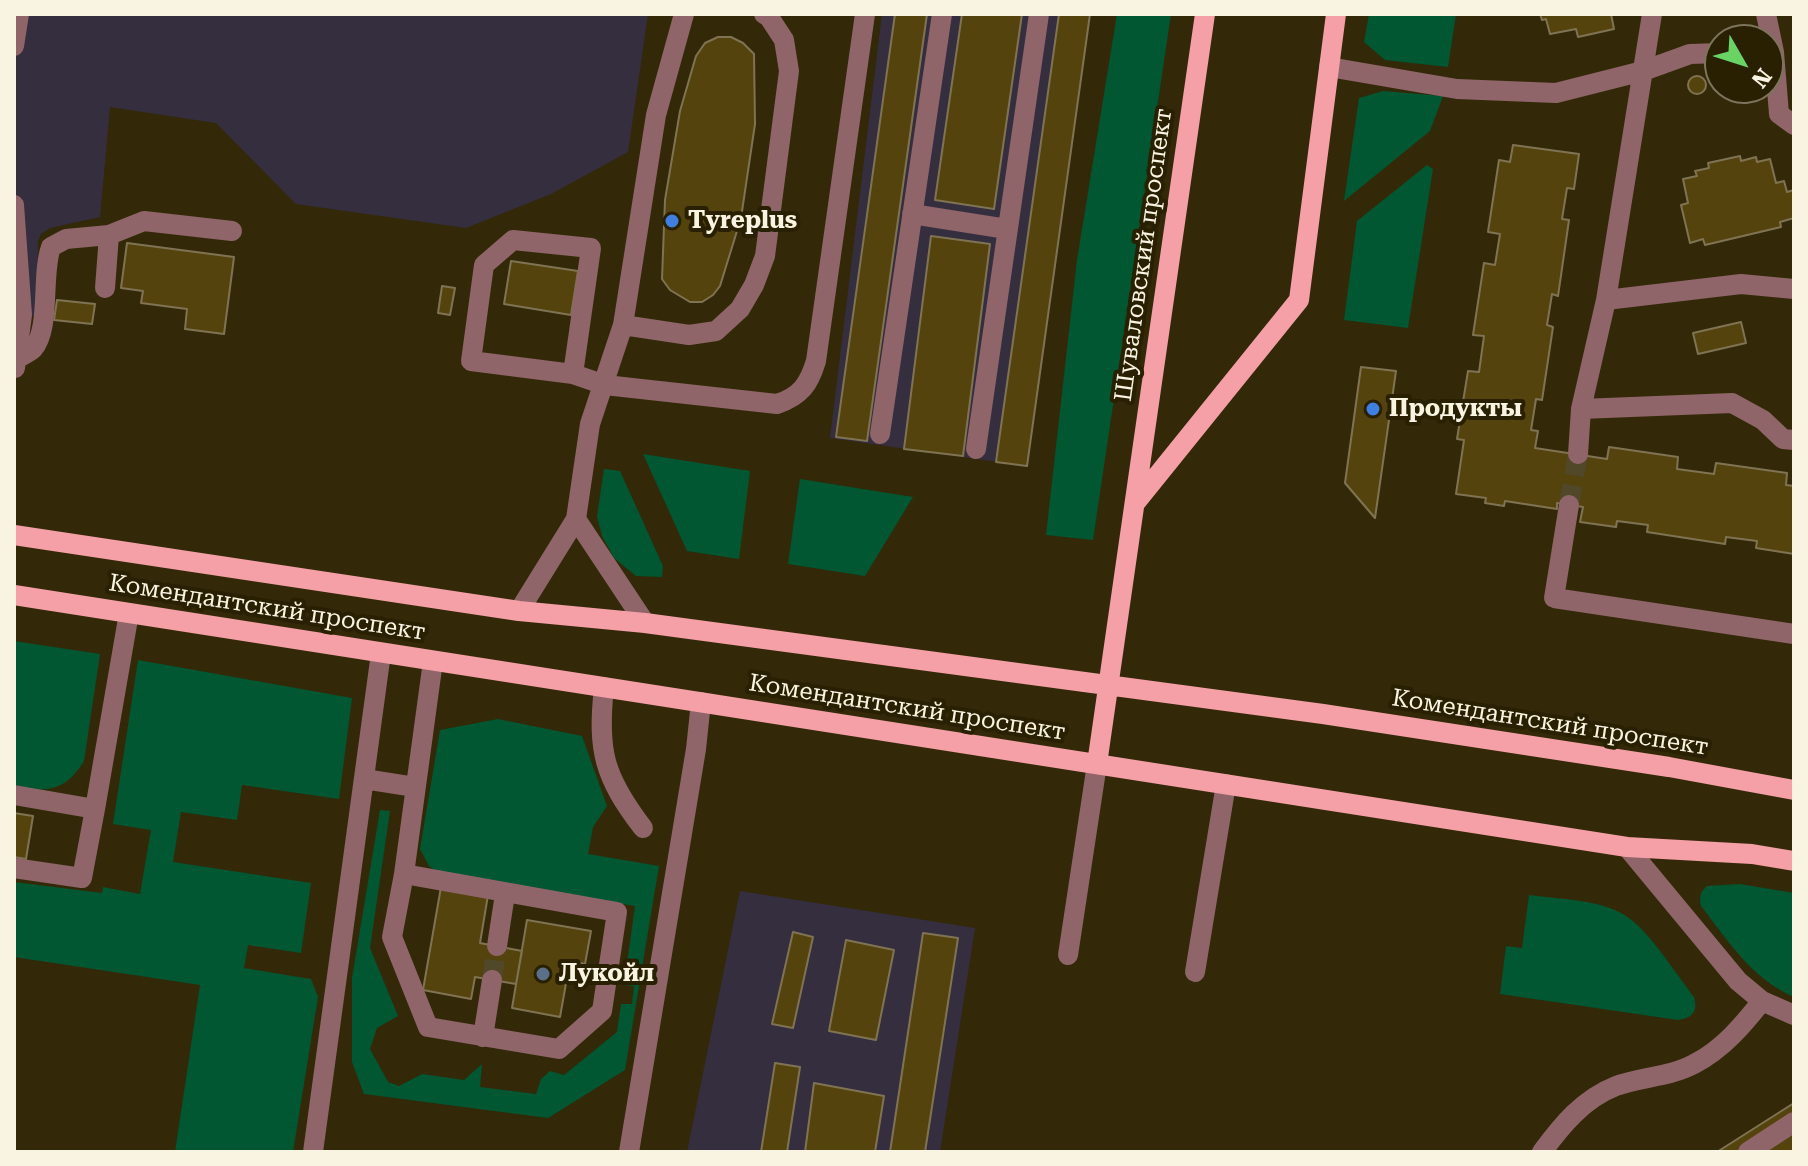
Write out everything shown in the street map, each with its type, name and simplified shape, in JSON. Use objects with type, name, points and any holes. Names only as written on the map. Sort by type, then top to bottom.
[{"type":"main road","name":"Шуваловский проспект","points":[[1097,764],[1205,14]]},
{"type":"main road","points":[[1135,503],[1299,300],[1336,14]]},
{"type":"main road","name":"Комендантский проспект","points":[[14,535],[519,611],[645,623],[1323,714],[1794,790]]},
{"type":"main road","name":"Комендантский проспект","points":[[14,595],[1627,847],[1752,854],[1794,861]]},
{"type":"street","points":[[14,46],[19,14]]},
{"type":"street","points":[[519,611],[576,519],[590,424],[623,325],[656,115],[684,14]]},
{"type":"street","points":[[623,325],[689,335],[716,331],[740,309],[754,285],[765,256],[789,71],[784,40],[764,14]]},
{"type":"street","points":[[573,374],[591,248],[513,240],[484,265],[471,361],[573,374],[605,385],[777,404],[794,399],[809,383],[816,361],[865,14]]},
{"type":"street","points":[[880,434],[942,14]]},
{"type":"street","points":[[976,449],[1039,14]]},
{"type":"street","points":[[1578,454],[1581,409],[1606,300],[1652,14]]},
{"type":"street","points":[[1329,67],[1457,89],[1556,93],[1643,71],[1690,54],[1704,54]]},
{"type":"street","points":[[1779,104],[1779,114],[1794,125]]},
{"type":"street","points":[[14,205],[22,315],[15,365]]},
{"type":"street","points":[[912,214],[1007,229]]},
{"type":"street","points":[[15,365],[32,350],[42,335],[46,262],[51,247],[66,239],[109,235],[144,221],[232,231]]},
{"type":"street","points":[[105,288],[109,235]]},
{"type":"street","points":[[1606,300],[1741,284],[1794,289]]},
{"type":"street","points":[[1581,409],[1732,403],[1763,420],[1783,439],[1794,440]]},
{"type":"street","points":[[1569,505],[1554,598],[1794,634]]},
{"type":"street","points":[[576,519],[645,623]]},
{"type":"street","points":[[14,868],[82,878],[129,613]]},
{"type":"street","points":[[313,1152],[381,653]]},
{"type":"street","points":[[404,874],[617,912],[602,1011],[559,1049],[428,1027],[392,937],[404,874],[433,661]]},
{"type":"street","points":[[604,687],[600,727],[603,751],[618,795],[643,828]]},
{"type":"street","points":[[629,1152],[696,749],[701,702]]},
{"type":"street","name":"Шуваловский проспект","points":[[1068,955],[1097,764]]},
{"type":"street","points":[[364,779],[415,787]]},
{"type":"street","points":[[1195,972],[1226,784]]},
{"type":"street","points":[[14,795],[95,809]]},
{"type":"street","points":[[1627,847],[1738,981],[1762,1001],[1794,1015]]},
{"type":"street","points":[[497,946],[505,894]]},
{"type":"street","points":[[483,1037],[492,980]]},
{"type":"street","points":[[1542,1152],[1567,1119],[1591,1099],[1617,1086],[1693,1065],[1733,1035],[1762,1001]]},
{"type":"street","points":[[1748,1152],[1794,1122]]},
{"type":"shaded area","points":[[14,14],[648,14],[628,152],[551,194],[466,228],[296,204],[216,123],[110,107],[100,217],[50,228],[41,234],[38,241],[37,316],[14,314]]},
{"type":"shaded area","points":[[882,14],[1090,14],[1027,466],[830,438]]},
{"type":"shaded area","points":[[740,891],[975,928],[940,1152],[687,1152]]},
{"type":"green space","points":[[1117,14],[1171,14],[1093,540],[1046,535],[1077,260]]},
{"type":"green space","points":[[1369,14],[1456,14],[1448,67],[1385,60],[1364,42]]},
{"type":"green space","points":[[1383,91],[1443,96],[1430,131],[1344,201],[1359,98]]},
{"type":"green space","points":[[1427,165],[1433,169],[1408,328],[1344,320],[1357,221]]},
{"type":"green space","points":[[643,454],[750,471],[739,559],[687,551]]},
{"type":"green space","points":[[604,469],[620,471],[663,566],[662,577],[636,576],[614,558],[602,536],[597,516]]},
{"type":"green space","points":[[800,479],[913,497],[865,576],[788,564]]},
{"type":"green space","points":[[14,641],[100,654],[84,761],[70,779],[54,788],[14,787]]},
{"type":"green space","points":[[138,660],[352,698],[339,799],[242,785],[237,820],[181,812],[173,862],[311,883],[301,953],[248,945],[244,968],[311,979],[318,997],[293,1152],[175,1152],[200,985],[14,957],[14,882],[102,893],[103,887],[140,894],[151,830],[113,824]]},
{"type":"green space","points":[[498,719],[582,736],[607,806],[593,827],[588,854],[659,866],[625,1070],[548,1118],[364,1094],[352,1062],[352,978],[380,810],[390,811],[370,948],[398,1016],[377,1028],[370,1049],[388,1082],[399,1086],[422,1074],[464,1080],[482,1064],[480,1087],[536,1094],[541,1079],[550,1071],[564,1075],[617,1032],[621,1004],[632,1004],[634,986],[624,985],[635,906],[444,877],[429,866],[420,849],[440,730]]},
{"type":"green space","points":[[1740,884],[1794,893],[1794,997],[1753,970],[1701,906],[1701,895],[1707,886]]},
{"type":"green space","points":[[1529,895],[1599,905],[1631,920],[1651,939],[1694,997],[1693,1013],[1678,1020],[1500,994],[1506,946],[1522,948]]},
{"type":"building","points":[[895,14],[927,14],[867,441],[836,437]]},
{"type":"building","points":[[962,14],[1022,14],[994,209],[935,200]]},
{"type":"building","points":[[1059,14],[1090,14],[1027,466],[996,462]]},
{"type":"building","points":[[1540,14],[1611,14],[1614,29],[1578,37],[1576,29],[1550,34],[1546,19],[1542,20]]},
{"type":"building","points":[[718,37],[731,37],[754,54],[755,124],[741,218],[720,286],[702,302],[690,302],[670,290],[662,279],[665,200],[680,111],[696,56],[705,43]]},
{"type":"building","points":[[1697,76],[1703,79],[1703,91],[1697,94],[1691,91],[1688,85],[1691,79]]},
{"type":"building","points":[[1513,145],[1579,154],[1574,189],[1567,188],[1562,219],[1569,220],[1558,296],[1552,294],[1547,325],[1553,327],[1542,400],[1536,399],[1531,430],[1538,431],[1535,448],[1607,459],[1609,447],[1678,457],[1677,469],[1714,474],[1716,463],[1787,473],[1786,485],[1794,486],[1794,554],[1756,548],[1757,541],[1726,537],[1725,544],[1647,532],[1648,525],[1617,521],[1616,527],[1580,522],[1583,507],[1557,503],[1557,509],[1505,501],[1504,506],[1485,503],[1486,498],[1456,494],[1464,440],[1457,439],[1468,371],[1479,372],[1484,336],[1473,335],[1484,263],[1495,265],[1500,234],[1488,232],[1499,160],[1510,162]]},
{"type":"building","points":[[1740,156],[1741,161],[1756,157],[1757,162],[1770,159],[1776,183],[1784,181],[1787,192],[1794,190],[1794,218],[1780,222],[1781,227],[1705,245],[1703,239],[1690,243],[1681,205],[1688,203],[1683,179],[1697,176],[1695,171],[1709,168],[1708,163]]},
{"type":"building","points":[[931,236],[990,244],[963,456],[904,449]]},
{"type":"building","points":[[127,243],[234,257],[224,334],[185,329],[187,309],[141,303],[143,291],[121,288]]},
{"type":"building","points":[[511,261],[578,271],[571,315],[504,304]]},
{"type":"building","points":[[442,286],[455,288],[450,315],[438,313]]},
{"type":"building","points":[[57,300],[95,304],[92,324],[54,320]]},
{"type":"building","points":[[1741,322],[1746,343],[1698,354],[1693,333]]},
{"type":"building","points":[[1361,367],[1396,371],[1375,518],[1345,483]]},
{"type":"building","points":[[14,813],[33,816],[26,859],[14,857]]},
{"type":"building","points":[[441,887],[488,895],[480,943],[522,951],[516,984],[475,977],[471,999],[423,990]]},
{"type":"building","name":"Лукойл","points":[[527,920],[591,931],[585,964],[570,961],[560,1017],[512,1008]]},
{"type":"building","points":[[793,932],[813,937],[793,1028],[772,1024]]},
{"type":"building","points":[[923,933],[958,938],[925,1152],[890,1152]]},
{"type":"building","points":[[846,940],[894,950],[876,1040],[829,1031]]},
{"type":"building","points":[[775,1063],[800,1067],[787,1152],[761,1152]]},
{"type":"building","points":[[814,1083],[884,1096],[875,1152],[805,1152]]},
{"type":"building","points":[[1794,1103],[1794,1152],[1717,1152]]},
{"type":"tunnel","points":[[1569,505],[1578,454]]},
{"type":"tunnel","points":[[492,980],[497,946]]},
{"type":"place","name":"Tyreplus","points":[[672,221]]},
{"type":"place","name":"Продукты","points":[[1373,409]]},
{"type":"place","name":"Лукойл","points":[[543,974]]}]
